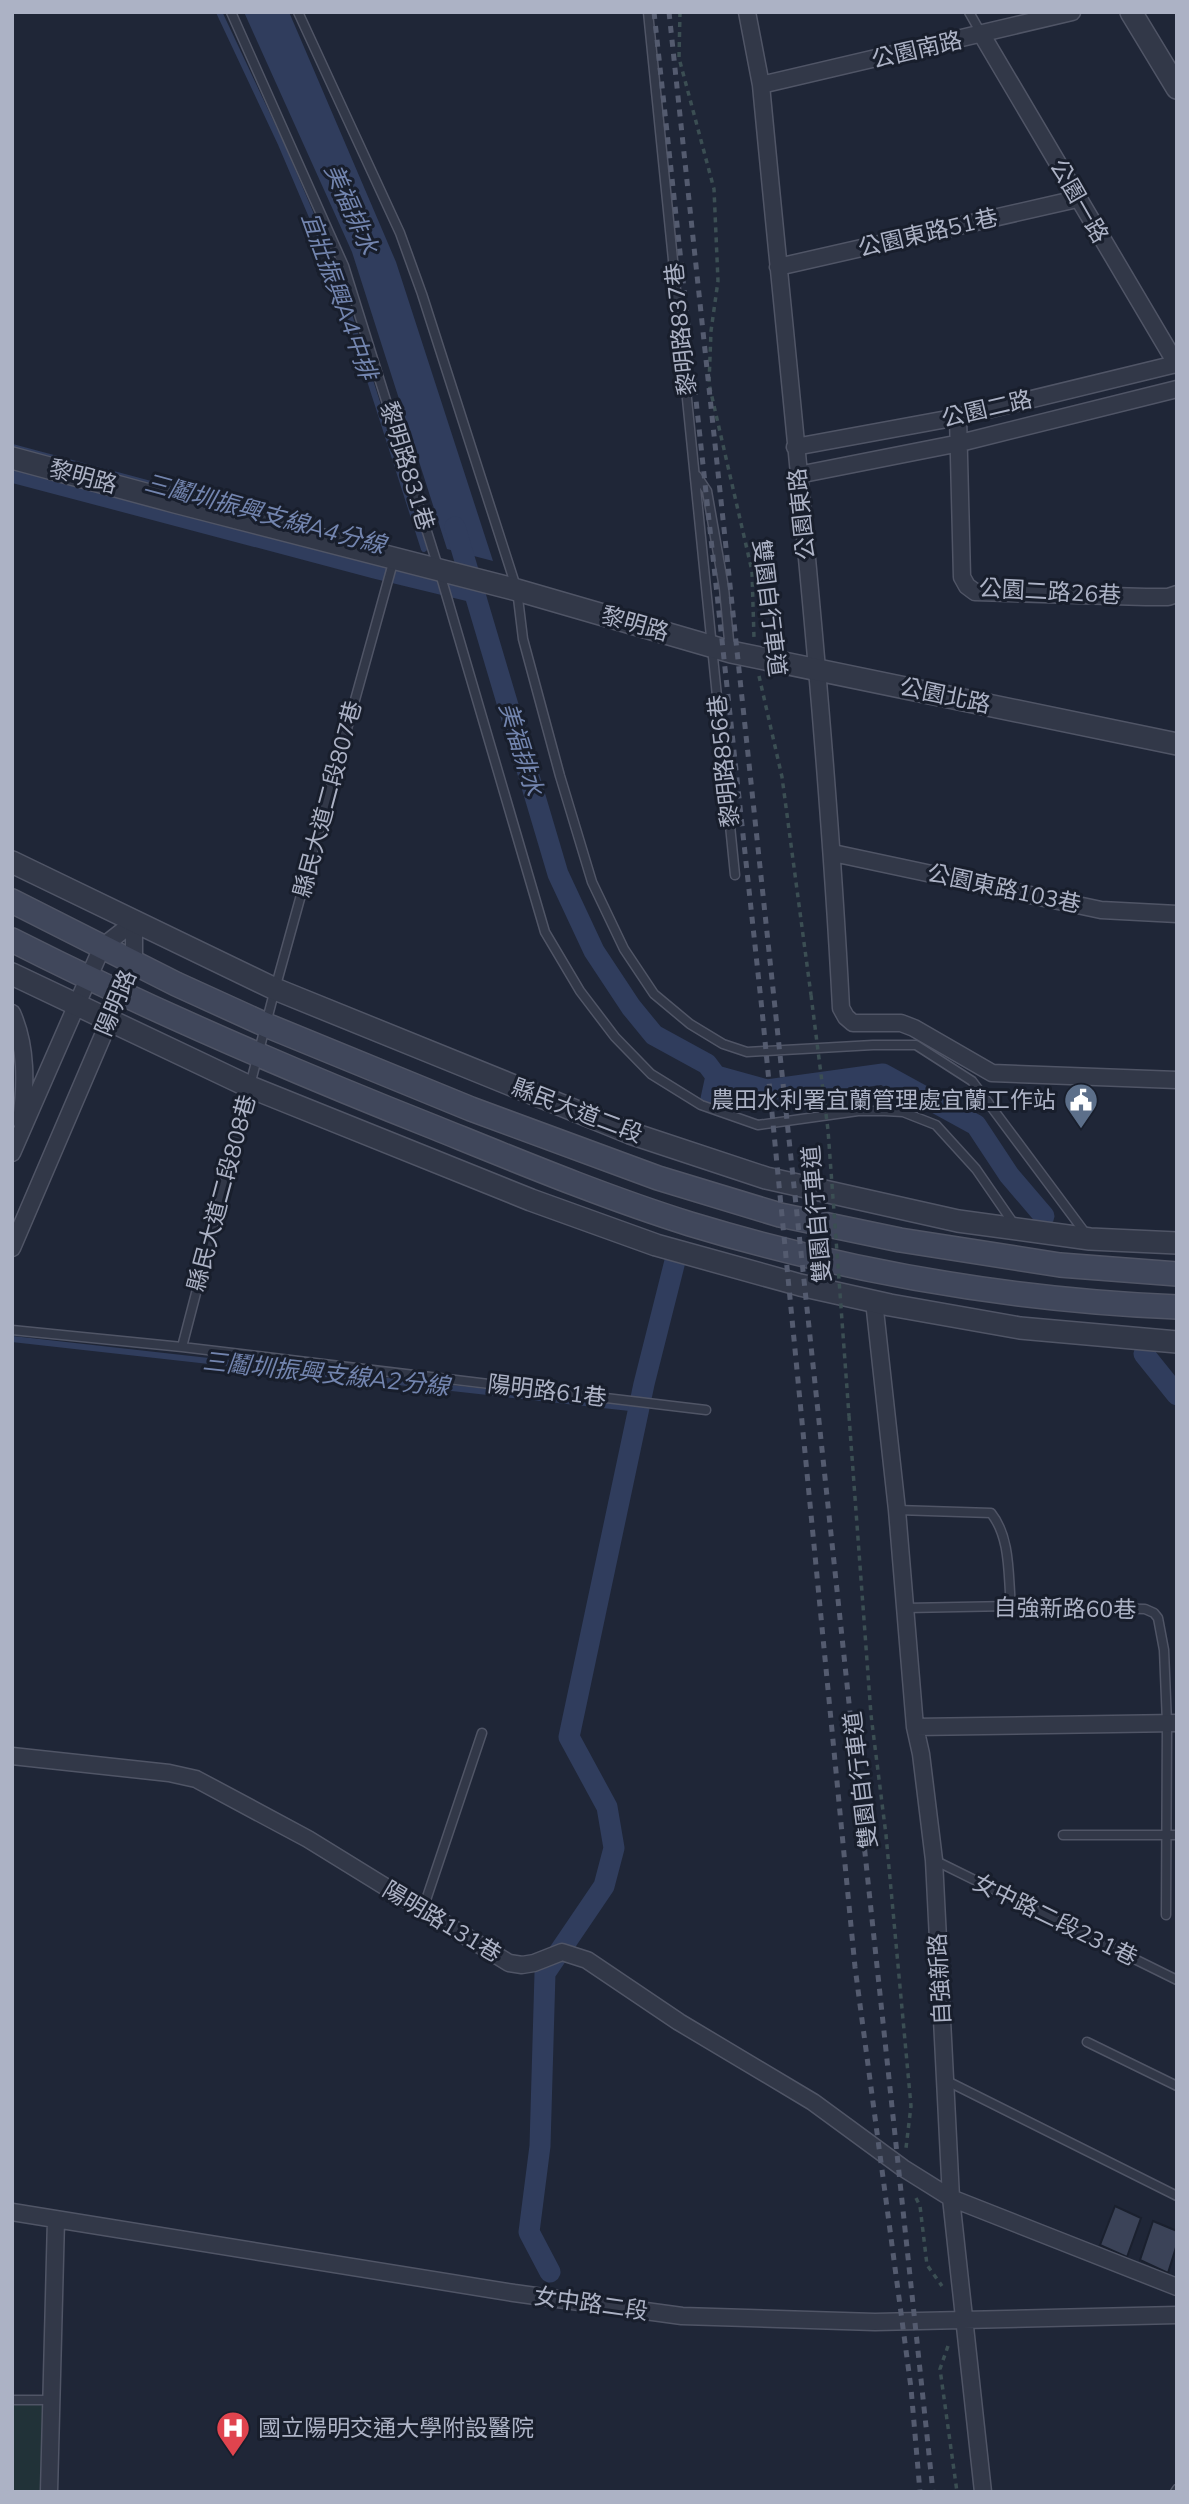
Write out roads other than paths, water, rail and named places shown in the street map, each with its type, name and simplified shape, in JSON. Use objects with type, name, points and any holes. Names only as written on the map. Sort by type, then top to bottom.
[{"type":"main road","name":"縣民大道二段","points":[[12,901],[134,963],[262,1040],[568,1180],[690,1224],[868,1270],[992,1292],[1096,1304],[1177,1307]]},
{"type":"main road","name":"縣民大道二段","points":[[12,940],[120,994],[471,1109],[658,1178],[780,1215],[900,1240],[1060,1265],[1177,1273]]},
{"type":"street","name":"公園東路","points":[[747,12],[761,85],[817,669],[833,853],[841,1008],[853,1023],[901,1023],[914,1028],[992,1073],[1177,1080]]},
{"type":"street","name":"公園南路","points":[[761,85],[1072,12]]},
{"type":"street","points":[[1131,12],[1177,88]]},
{"type":"street","name":"公園一路","points":[[982,35],[1176,365]]},
{"type":"street","name":"公園東路51巷","points":[[778,267],[1077,199]]},
{"type":"street","name":"公園二路","points":[[795,447],[958,417],[1176,365]]},
{"type":"street","name":"公園二路","points":[[798,475],[960,443],[1177,389]]},
{"type":"street","name":"公園二路26巷","points":[[958,417],[962,577],[967,586],[975,592],[1146,597],[1168,597],[1177,594]]},
{"type":"street","name":"黎明路","points":[[12,458],[517,590],[722,649]]},
{"type":"street","name":"公園北路","points":[[722,649],[1177,744]]},
{"type":"street","name":"公園東路103巷","points":[[833,853],[1101,910],[1177,914]]},
{"type":"street","name":"縣民大道二段","points":[[12,862],[275,989],[617,1128],[766,1178],[958,1221],[1090,1239],[1166,1242]]},
{"type":"street","name":"陽明路","points":[[12,1151],[102,947],[134,922]]},
{"type":"street","name":"陽明路","points":[[12,1248],[134,963],[134,922]]},
{"type":"street","points":[[12,974],[250,1087],[518,1196],[656,1245],[800,1285],[874,1301],[1020,1328],[1177,1342]]},
{"type":"street","points":[[12,1013],[24,1059],[25,1095],[19,1131],[12,1151]]},
{"type":"street","points":[[1094,1268],[1166,1242]]},
{"type":"street","name":"自強新路","points":[[874,1301],[897,1510],[915,1727],[921,1754],[934,1860],[951,2198],[984,2492]]},
{"type":"street","points":[[915,1727],[1172,1723]]},
{"type":"street","name":"陽明路131巷","points":[[12,1756],[169,1773],[196,1779],[308,1839],[509,1963],[534,1963],[562,1952],[587,1960],[679,2022],[813,2102],[903,2168],[951,2198],[1177,2287]]},
{"type":"street","name":"女中路二段","points":[[12,2211],[514,2293],[682,2316],[875,2322],[1177,2315]]},
{"type":"street","points":[[49,2492],[56,2219]]},
{"type":"lane","name":"黎明路831巷","points":[[231,12],[344,266],[439,570],[545,932],[580,991],[615,1037],[651,1074],[701,1105],[758,1125],[858,1111],[903,1112],[936,1125],[976,1169],[1018,1229]]},
{"type":"lane","points":[[298,12],[400,233],[422,294],[517,590],[523,639],[592,881],[624,949],[654,994],[690,1024],[723,1044],[747,1052],[916,1045],[972,1081],[1090,1239]]},
{"type":"lane","name":"黎明路837巷","points":[[648,12],[695,474],[722,649]]},
{"type":"lane","points":[[969,12],[982,35]]},
{"type":"lane","points":[[695,474],[707,491],[724,588],[722,649]]},
{"type":"lane","name":"縣民大道二段807巷","points":[[262,1040],[394,559]]},
{"type":"lane","name":"黎明路856巷","points":[[722,649],[735,875]]},
{"type":"lane","name":"縣民大道二段808巷","points":[[182,1347],[262,1040]]},
{"type":"lane","name":"陽明路61巷","points":[[12,1330],[182,1347],[706,1410]]},
{"type":"lane","points":[[897,1510],[991,1513],[1004,1536],[1011,1606]]},
{"type":"lane","name":"自強新路60巷","points":[[906,1608],[1011,1606],[1145,1609],[1158,1618],[1172,1723]]},
{"type":"lane","points":[[1166,1915],[1166,1835],[1172,1723]]},
{"type":"lane","points":[[422,1911],[482,1733]]},
{"type":"lane","points":[[1063,1835],[1177,1835]]},
{"type":"lane","name":"女中路二段231巷","points":[[934,1860],[1177,1980]]},
{"type":"lane","points":[[1087,2042],[1177,2086]]},
{"type":"lane","points":[[945,2080],[1177,2196]]},
{"type":"lane","points":[[12,2400],[51,2400]]},
{"type":"water","points":[[244,12],[289,12],[396,262],[493,561],[447,549],[352,252]]},
{"type":"waterway","name":"宜壯振興A4中排","points":[[219,12],[281,144],[335,271],[424,549]]},
{"type":"waterway","name":"三鬮圳振興支線A4分線","points":[[12,447],[214,501]]},
{"type":"waterway","points":[[12,472],[474,592]]},
{"type":"waterway","name":"美福排水","points":[[455,527],[558,874],[594,951],[631,1007],[654,1035],[707,1064],[716,1076],[767,1090],[883,1074],[976,1125],[1009,1175],[1044,1216]]},
{"type":"waterway","points":[[711,1099],[716,1076]]},
{"type":"waterway","points":[[550,2272],[529,2232],[540,2146],[545,1973],[604,1886],[614,1848],[607,1807],[569,1737],[644,1384],[675,1261]]},
{"type":"waterway","name":"三鬮圳振興支線A2分線","points":[[12,1339],[639,1409]]},
{"type":"waterway","points":[[1144,1354],[1177,1395]]},
{"type":"railway","points":[[654,12],[762,1010],[855,1967],[911,2388],[920,2492]]},
{"type":"railway","points":[[669,12],[933,2492]]},
{"type":"place","name":"農田水利署宜蘭管理處宜蘭工作站","points":[[1081,1130]]},
{"type":"place","name":"國立陽明交通大學附設醫院","points":[[233,2458]]}]
